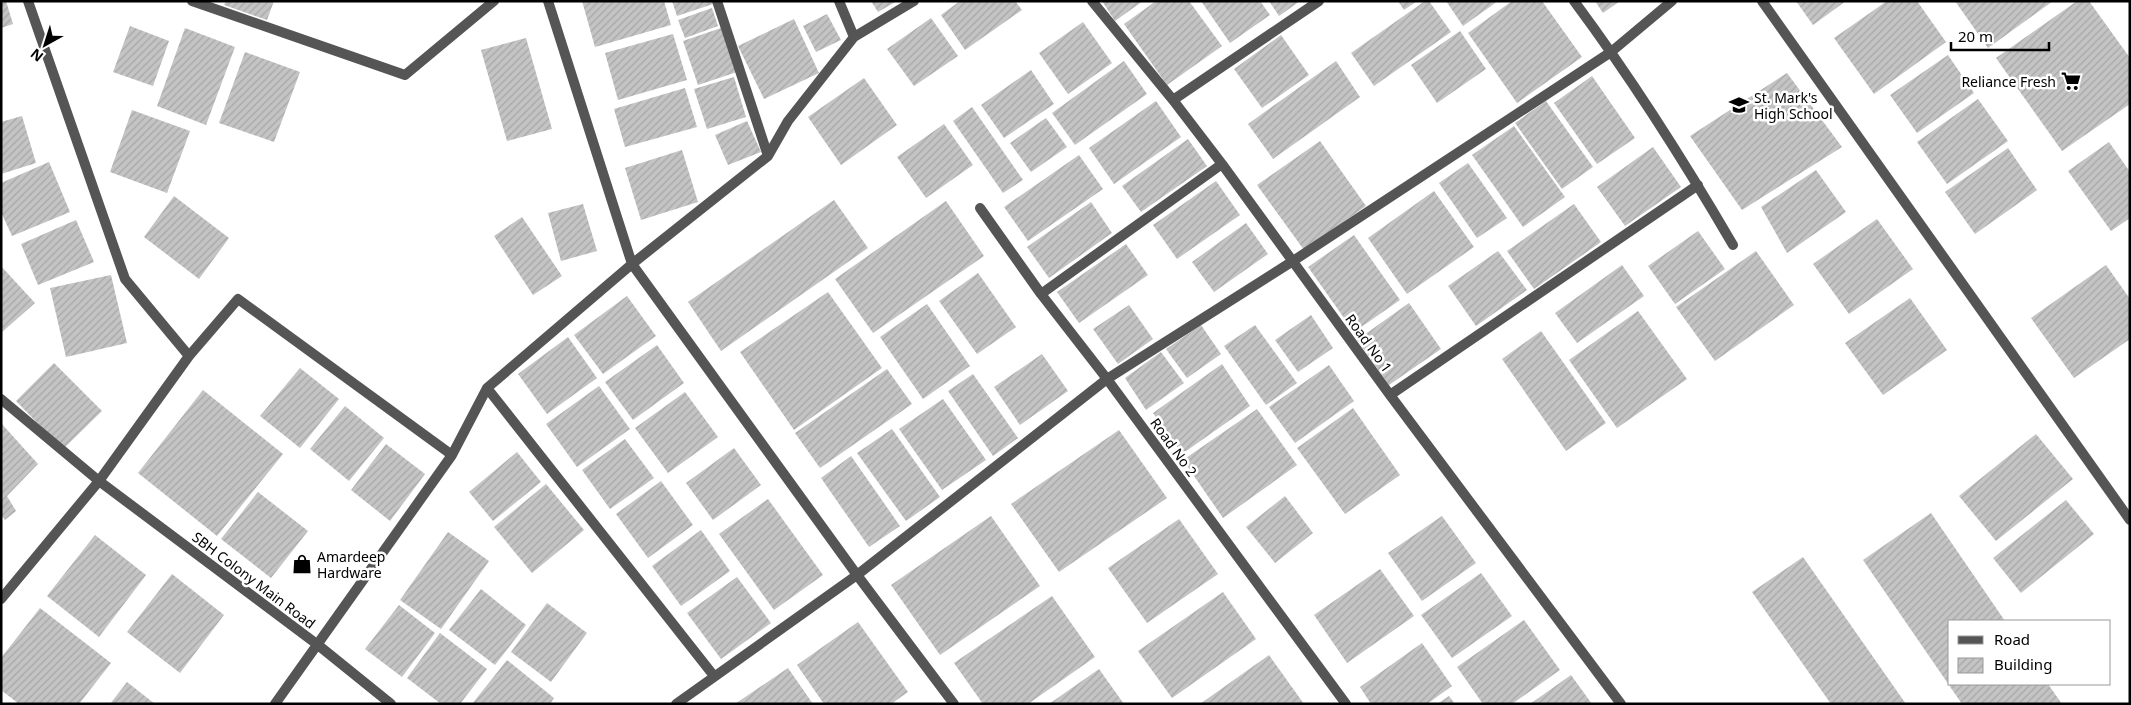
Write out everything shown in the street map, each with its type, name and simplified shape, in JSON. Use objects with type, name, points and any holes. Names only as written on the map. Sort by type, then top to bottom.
[{"type":"street","points":[[28,1],[125,279],[189,356]]},
{"type":"street","points":[[192,1],[405,75],[494,1]]},
{"type":"street","points":[[548,1],[632,264],[857,574],[954,704]]},
{"type":"street","points":[[717,1],[768,156]]},
{"type":"street","points":[[839,1],[854,37]]},
{"type":"street","points":[[275,704],[452,455],[487,388],[632,264],[768,156],[788,121],[854,37],[914,1]]},
{"type":"street","name":"Road No 1","points":[[1092,1],[1173,100],[1222,164],[1390,395],[1621,704]]},
{"type":"street","points":[[1173,100],[1319,1]]},
{"type":"street","points":[[1574,1],[1611,52],[1698,185],[1733,245]]},
{"type":"street","points":[[676,704],[857,574],[1107,379],[1293,261],[1611,52],[1672,1]]},
{"type":"street","points":[[1762,1],[2130,520]]},
{"type":"street","points":[[1041,294],[1222,164]]},
{"type":"street","points":[[1390,395],[1698,185]]},
{"type":"street","name":"Road No 2","points":[[980,208],[1041,294],[1107,379],[1346,704]]},
{"type":"street","points":[[1,599],[99,481],[189,356],[238,299],[452,455]]},
{"type":"street","points":[[487,388],[714,676]]},
{"type":"street","name":"SBH Colony Main Road","points":[[1,399],[99,481],[318,645],[391,704]]},
{"type":"building","points":[[1,1],[6,1],[13,24],[1,28]]},
{"type":"building","points":[[226,1],[274,1],[267,20],[224,5]]},
{"type":"building","points":[[582,1],[664,1],[671,25],[595,47]]},
{"type":"building","points":[[672,1],[712,1],[713,4],[677,16]]},
{"type":"building","points":[[871,1],[897,1],[878,12]]},
{"type":"building","points":[[960,1],[1015,1],[1022,10],[965,50],[941,15]]},
{"type":"building","points":[[1102,1],[1143,1],[1115,21]]},
{"type":"building","points":[[1156,1],[1189,1],[1222,46],[1167,85],[1124,24]]},
{"type":"building","points":[[1201,1],[1260,1],[1270,15],[1230,43]]},
{"type":"building","points":[[1269,1],[1300,1],[1279,16]]},
{"type":"building","points":[[1398,1],[1417,1],[1404,10]]},
{"type":"building","points":[[1425,1],[1429,1],[1451,32],[1374,86],[1351,53]]},
{"type":"building","points":[[1446,1],[1498,1],[1463,26]]},
{"type":"building","points":[[1512,1],[1542,1],[1582,57],[1517,103],[1468,33]]},
{"type":"building","points":[[1595,1],[1620,1],[1603,13]]},
{"type":"building","points":[[1796,1],[1846,1],[1813,25]]},
{"type":"building","points":[[1887,1],[1917,1],[1946,42],[1874,94],[1834,38]]},
{"type":"building","points":[[1955,1],[2053,1],[1988,48]]},
{"type":"building","name":"Reliance Fresh","points":[[2077,1],[2089,1],[2130,58],[2130,104],[2062,151],[1996,58]]},
{"type":"building","points":[[712,8],[718,26],[685,38],[678,20]]},
{"type":"building","points":[[827,14],[841,40],[816,52],[803,26]]},
{"type":"building","points":[[931,18],[958,56],[914,86],[887,49]]},
{"type":"building","points":[[794,19],[819,73],[764,99],[738,46]]},
{"type":"building","points":[[1083,22],[1112,63],[1068,94],[1039,53]]},
{"type":"building","points":[[130,26],[169,41],[153,86],[113,72]]},
{"type":"building","points":[[185,28],[235,47],[206,125],[157,106]]},
{"type":"building","points":[[721,28],[737,72],[698,85],[683,41]]},
{"type":"building","points":[[1460,31],[1486,69],[1437,103],[1411,65]]},
{"type":"building","points":[[673,34],[687,80],[618,100],[605,53]]},
{"type":"building","points":[[1281,35],[1309,75],[1262,108],[1234,69]]},
{"type":"building","points":[[526,38],[552,129],[507,141],[481,50]]},
{"type":"building","points":[[245,52],[300,72],[274,142],[219,123]]},
{"type":"building","points":[[1948,55],[1974,93],[1917,133],[1890,95]]},
{"type":"building","points":[[1124,61],[1147,94],[1075,145],[1052,113]]},
{"type":"building","points":[[1336,61],[1360,97],[1273,159],[1248,124]]},
{"type":"building","points":[[1031,70],[1054,104],[1004,138],[981,105]]},
{"type":"building","points":[[1787,73],[1842,147],[1742,210],[1690,136]]},
{"type":"building","points":[[1592,76],[1635,138],[1597,164],[1554,103]]},
{"type":"building","points":[[734,77],[746,117],[707,129],[694,89]]},
{"type":"building","points":[[864,78],[897,125],[841,165],[808,117]]},
{"type":"building","points":[[685,88],[697,127],[625,147],[614,109]]},
{"type":"building","points":[[1978,99],[2008,141],[1947,184],[1917,142]]},
{"type":"building","points":[[1156,101],[1181,137],[1114,184],[1089,148]]},
{"type":"building","points":[[1546,101],[1593,167],[1562,189],[1515,123]]},
{"type":"building","points":[[972,107],[1023,180],[1003,193],[953,121]]},
{"type":"building","points":[[132,110],[190,131],[167,193],[110,172]]},
{"type":"building","points":[[22,116],[36,163],[1,174],[1,122]]},
{"type":"building","points":[[1046,118],[1067,147],[1031,172],[1010,143]]},
{"type":"building","points":[[747,121],[761,152],[728,165],[715,135]]},
{"type":"building","points":[[944,124],[973,165],[926,198],[897,157]]},
{"type":"building","points":[[1514,126],[1565,197],[1523,227],[1472,155]]},
{"type":"building","points":[[1188,139],[1207,166],[1141,212],[1122,186]]},
{"type":"building","points":[[1320,141],[1366,206],[1304,250],[1257,185]]},
{"type":"building","points":[[2109,142],[2130,172],[2130,218],[2111,231],[2068,171]]},
{"type":"building","points":[[1653,147],[1681,187],[1625,226],[1597,187]]},
{"type":"building","points":[[2008,148],[2037,190],[1975,234],[1945,192]]},
{"type":"building","points":[[682,150],[698,202],[641,220],[625,168]]},
{"type":"building","points":[[1079,155],[1103,189],[1028,241],[1004,207]]},
{"type":"building","points":[[49,162],[70,212],[12,236],[1,212],[1,183]]},
{"type":"building","points":[[1468,163],[1507,218],[1477,238],[1439,183]]},
{"type":"building","points":[[1816,170],[1846,212],[1787,253],[1761,207]]},
{"type":"building","points":[[1216,181],[1240,215],[1177,259],[1153,225]]},
{"type":"building","points":[[1434,191],[1474,247],[1407,294],[1368,238]]},
{"type":"building","points":[[174,196],[229,238],[199,279],[144,237]]},
{"type":"building","points":[[834,200],[868,248],[721,351],[688,302]]},
{"type":"building","points":[[946,201],[984,256],[873,333],[835,279]]},
{"type":"building","points":[[1091,202],[1112,233],[1049,278],[1027,247]]},
{"type":"building","points":[[583,204],[597,251],[561,261],[548,213]]},
{"type":"building","points":[[1574,204],[1601,242],[1534,289],[1507,251]]},
{"type":"building","points":[[522,217],[562,276],[533,295],[494,236]]},
{"type":"building","points":[[1877,219],[1913,269],[1849,314],[1813,264]]},
{"type":"building","points":[[76,220],[94,262],[38,285],[21,244]]},
{"type":"building","points":[[1246,223],[1268,254],[1214,292],[1192,262]]},
{"type":"building","points":[[1698,231],[1725,269],[1675,304],[1648,266]]},
{"type":"building","points":[[1354,235],[1400,300],[1354,332],[1308,267]]},
{"type":"building","points":[[1126,244],[1148,275],[1079,323],[1057,292]]},
{"type":"building","points":[[1498,251],[1527,290],[1476,326],[1448,286]]},
{"type":"building","points":[[1756,251],[1794,305],[1715,361],[1676,307]]},
{"type":"building","points":[[1622,265],[1644,296],[1577,343],[1555,313]]},
{"type":"building","points":[[2106,265],[2130,299],[2130,339],[2074,378],[2031,318]]},
{"type":"building","points":[[1,266],[35,303],[1,333]]},
{"type":"building","points":[[978,273],[1016,327],[977,354],[939,301]]},
{"type":"building","points":[[111,275],[127,343],[66,357],[50,288]]},
{"type":"building","points":[[828,292],[882,368],[794,430],[740,352]]},
{"type":"building","points":[[627,296],[656,336],[603,374],[574,335]]},
{"type":"building","points":[[1910,298],[1947,350],[1883,395],[1845,343]]},
{"type":"building","points":[[1409,303],[1441,349],[1389,385],[1357,340]]},
{"type":"building","points":[[927,304],[970,366],[923,399],[880,337]]},
{"type":"building","points":[[1129,305],[1153,339],[1118,364],[1093,329]]},
{"type":"building","points":[[1638,311],[1687,379],[1617,428],[1569,360]]},
{"type":"building","points":[[1311,315],[1333,348],[1298,372],[1275,340]]},
{"type":"building","points":[[1201,325],[1221,354],[1187,378],[1166,349]]},
{"type":"building","points":[[1255,325],[1297,383],[1266,405],[1224,346]]},
{"type":"building","points":[[1541,331],[1606,423],[1566,451],[1502,359]]},
{"type":"building","points":[[568,337],[597,378],[547,414],[518,374]]},
{"type":"building","points":[[657,345],[684,383],[633,420],[605,382]]},
{"type":"building","points":[[1161,352],[1184,383],[1146,410],[1125,378]]},
{"type":"building","points":[[1042,354],[1068,391],[1020,425],[994,387]]},
{"type":"building","points":[[54,363],[102,411],[63,449],[16,401]]},
{"type":"building","points":[[1222,364],[1250,406],[1182,454],[1153,413]]},
{"type":"building","points":[[1329,365],[1354,401],[1295,443],[1269,407]]},
{"type":"building","points":[[300,368],[339,399],[300,448],[260,416]]},
{"type":"building","points":[[887,369],[912,404],[820,468],[795,433]]},
{"type":"building","points":[[973,374],[1018,438],[993,456],[948,391]]},
{"type":"building","points":[[599,386],[630,429],[577,467],[546,424]]},
{"type":"building","points":[[203,390],[283,454],[217,536],[138,473]]},
{"type":"building","points":[[685,392],[718,437],[668,473],[635,428]]},
{"type":"building","points":[[943,399],[986,460],[942,490],[899,429]]},
{"type":"building","points":[[345,406],[384,438],[349,481],[310,449]]},
{"type":"building","points":[[1353,408],[1400,475],[1345,514],[1297,448]]},
{"type":"building","points":[[1257,409],[1297,465],[1223,518],[1183,460]]},
{"type":"building","points":[[1,423],[38,464],[7,496],[16,511],[5,520],[1,515]]},
{"type":"building","points":[[892,429],[940,497],[906,521],[857,453]]},
{"type":"building","points":[[1119,430],[1167,498],[1059,572],[1011,504]]},
{"type":"building","points":[[2036,434],[2073,479],[1996,541],[1959,496]]},
{"type":"building","points":[[625,439],[654,478],[610,509],[582,470]]},
{"type":"building","points":[[386,444],[425,474],[390,521],[351,490]]},
{"type":"building","points":[[734,448],[761,485],[713,520],[686,483]]},
{"type":"building","points":[[517,452],[541,482],[493,521],[469,492]]},
{"type":"building","points":[[851,456],[900,526],[869,547],[821,478]]},
{"type":"building","points":[[661,481],[693,525],[648,558],[616,514]]},
{"type":"building","points":[[546,484],[584,530],[532,573],[494,527]]},
{"type":"building","points":[[258,492],[308,531],[271,578],[221,539]]},
{"type":"building","points":[[1285,496],[1313,533],[1275,563],[1246,527]]},
{"type":"building","points":[[768,499],[823,575],[774,610],[719,534]]},
{"type":"building","points":[[2066,500],[2094,534],[2021,593],[1993,558]]},
{"type":"building","points":[[1931,513],[2004,620],[1948,620],[1948,684],[1863,560]]},
{"type":"building","points":[[991,516],[1040,586],[940,655],[891,585]]},
{"type":"building","points":[[1442,516],[1476,563],[1422,601],[1388,553]]},
{"type":"building","points":[[1179,519],[1218,574],[1147,623],[1108,568]]},
{"type":"building","points":[[701,530],[730,571],[681,606],[652,566]]},
{"type":"building","points":[[448,532],[489,561],[441,629],[400,600]]},
{"type":"building","points":[[95,535],[146,575],[99,637],[47,596]]},
{"type":"building","points":[[1803,557],[1906,704],[1831,704],[1752,592]]},
{"type":"building","points":[[1380,569],[1414,616],[1347,663],[1314,615]]},
{"type":"building","points":[[1481,573],[1512,616],[1452,658],[1421,615]]},
{"type":"building","points":[[172,574],[224,615],[180,673],[127,632]]},
{"type":"building","points":[[737,577],[771,623],[721,659],[687,613]]},
{"type":"building","points":[[481,589],[526,625],[495,665],[449,630]]},
{"type":"building","points":[[1223,592],[1256,639],[1172,698],[1138,651]]},
{"type":"building","points":[[1052,596],[1095,657],[1028,704],[983,704],[954,663]]},
{"type":"building","points":[[547,603],[587,633],[551,682],[511,652]]},
{"type":"building","points":[[399,605],[435,633],[402,677],[365,649]]},
{"type":"building","points":[[40,608],[111,663],[79,704],[19,704],[1,690],[1,658]]},
{"type":"building","points":[[1524,620],[1560,670],[1512,704],[1483,704],[1457,667]]},
{"type":"building","points":[[858,622],[908,692],[891,704],[824,704],[797,665]]},
{"type":"building","points":[[440,633],[487,669],[460,704],[441,704],[407,678]]},
{"type":"building","points":[[1422,643],[1452,686],[1427,704],[1371,704],[1360,687]]},
{"type":"building","points":[[1269,655],[1304,704],[1200,704]]},
{"type":"building","points":[[507,660],[554,698],[550,704],[472,704]]},
{"type":"building","points":[[788,668],[813,704],[735,704]]},
{"type":"building","points":[[1099,669],[1124,704],[1049,704]]},
{"type":"building","points":[[1571,675],[1592,704],[1530,704]]},
{"type":"building","points":[[127,682],[155,704],[110,704]]},
{"type":"building","points":[[1949,685],[2049,685],[2062,704],[1962,704]]},
{"type":"building","points":[[1449,696],[1455,704],[1437,704]]},
{"type":"place","name":"Reliance Fresh","points":[[2071,81]]},
{"type":"place","name":"St. Mark's High School","points":[[1739,105]]},
{"type":"place","name":"Amardeep Hardware","points":[[302,564]]}]
